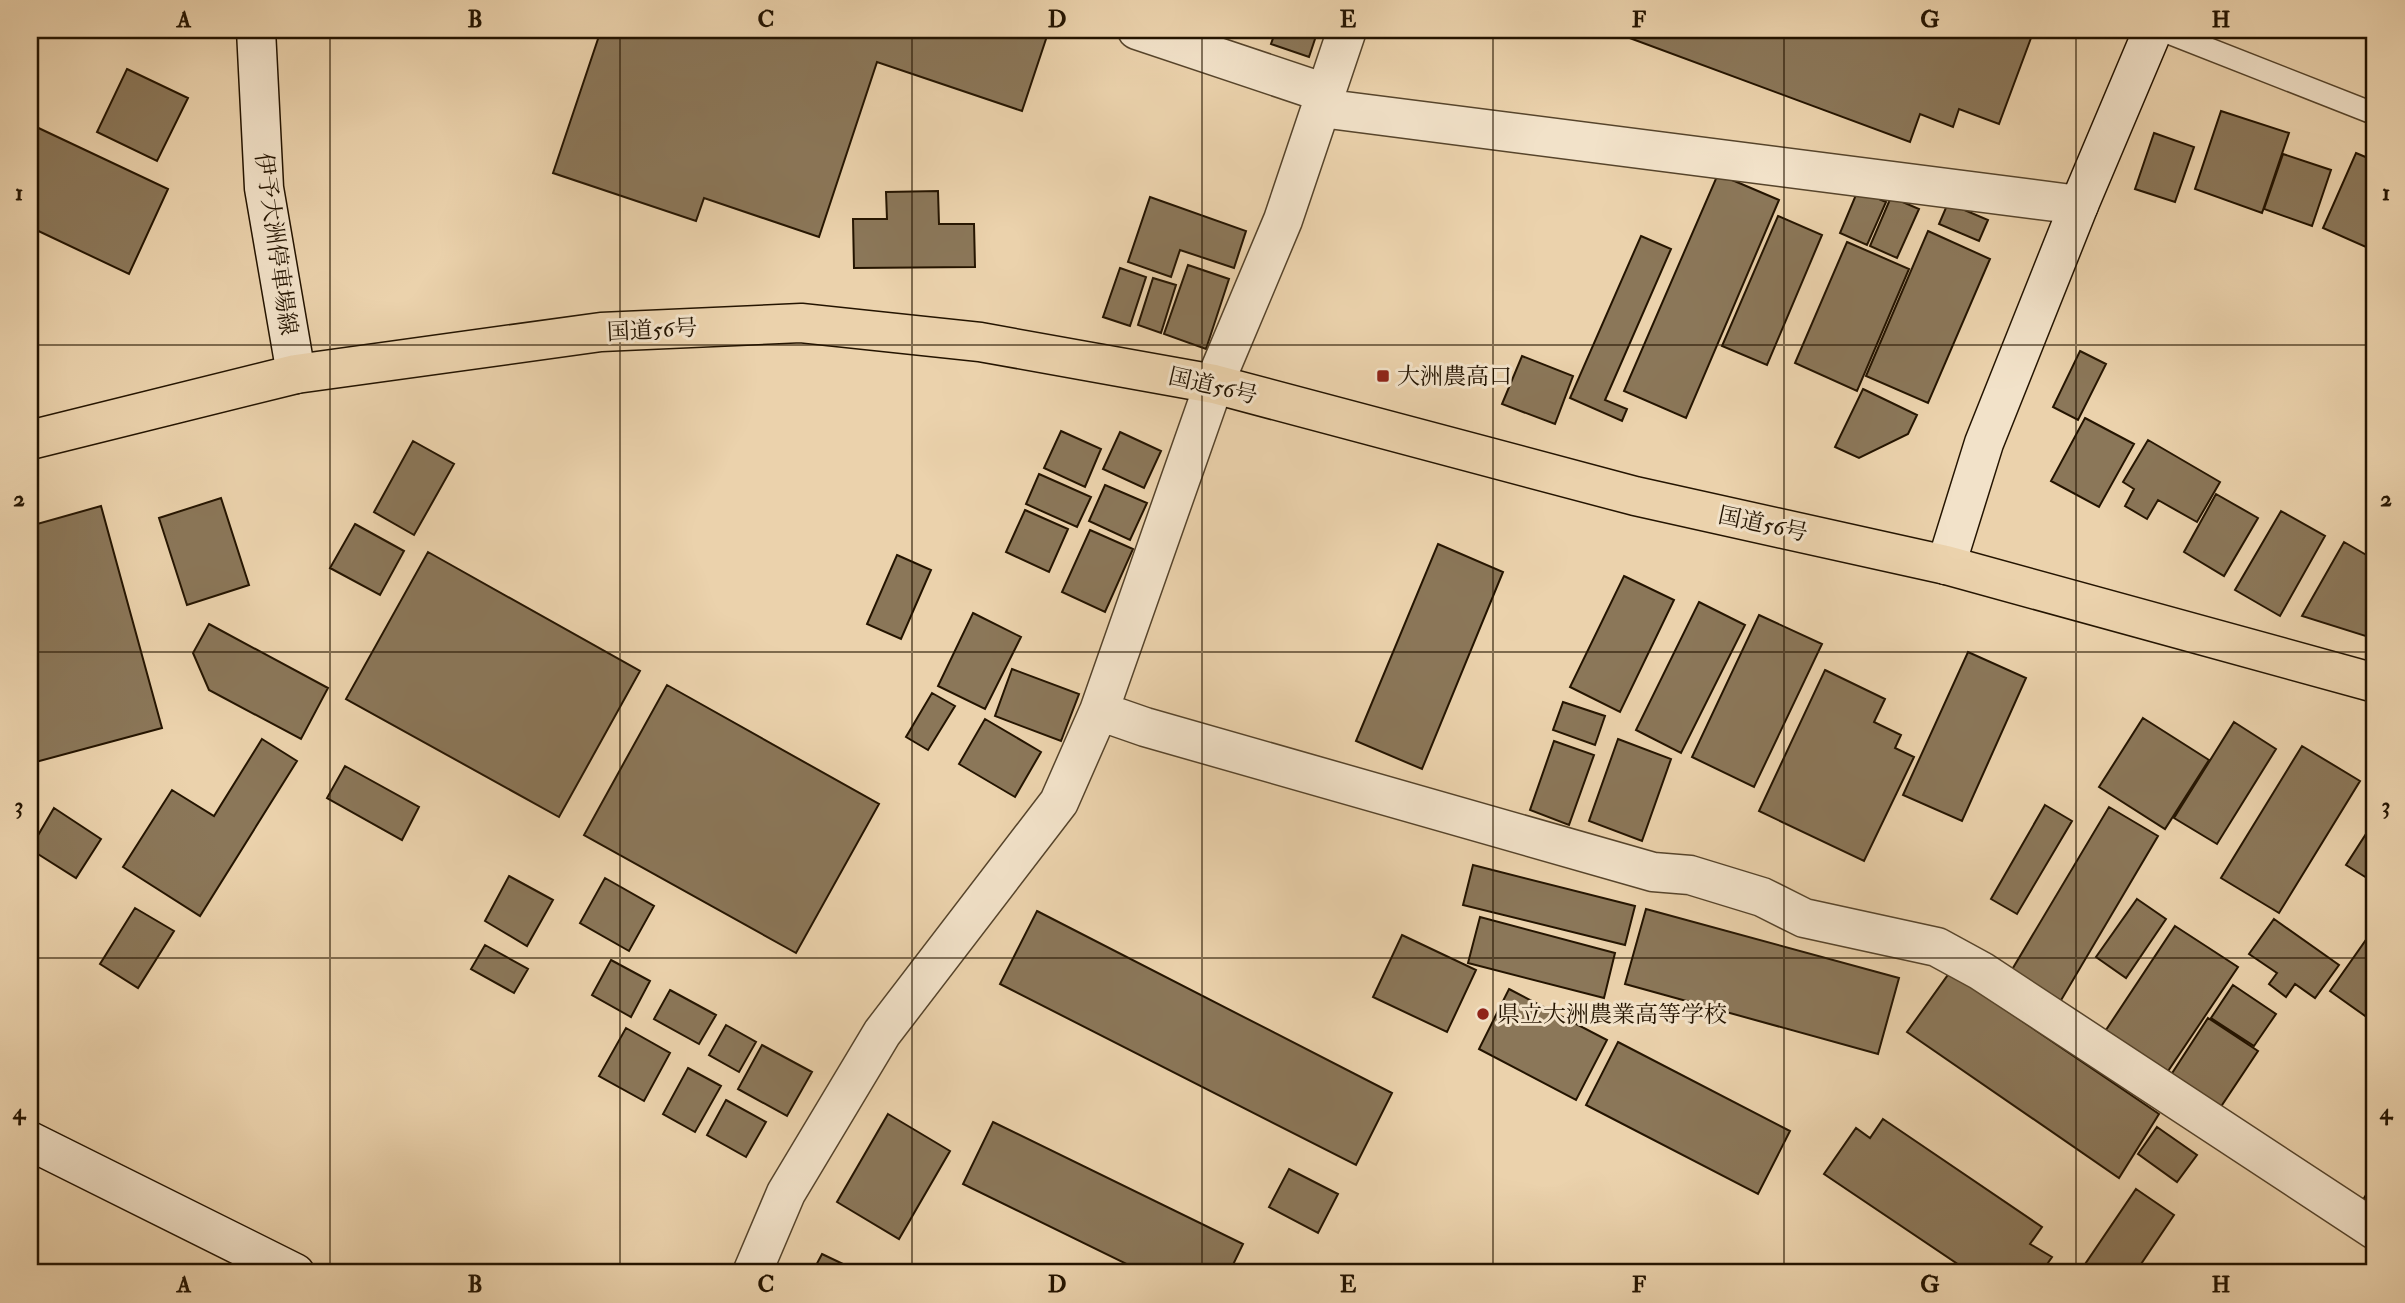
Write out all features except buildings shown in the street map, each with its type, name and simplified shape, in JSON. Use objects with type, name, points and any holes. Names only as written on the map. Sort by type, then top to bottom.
[{"type":"highway","name":"国道56号","points":[[30,440],[296,374],[601,332],[801,323],[980,342],[1214,384],[1635,496],[1946,565],[2375,683]]},
{"type":"street","name":"伊予大洲停車場線","points":[[256,30],[264,188],[296,374]]},
{"type":"street","points":[[1137,30],[1323,100],[2079,205]]},
{"type":"street","points":[[752,1273],[786,1193],[882,1033],[1059,802],[1099,711],[1214,384],[1283,220],[1347,30]]},
{"type":"street","points":[[1946,565],[1984,443],[2079,205],[2153,30]]},
{"type":"street","points":[[1099,711],[1144,727],[1653,872],[1690,875],[1762,897],[1804,918],[1937,947],[1982,971],[2375,1230]]},
{"type":"street","points":[[30,1141],[295,1273]]},
{"type":"lane","points":[[2161,30],[2375,114]]},
{"type":"place","name":"大洲農高口","points":[[1383,376]]},
{"type":"place","name":"県立大洲農業高等学校","points":[[1483,1014]]}]
